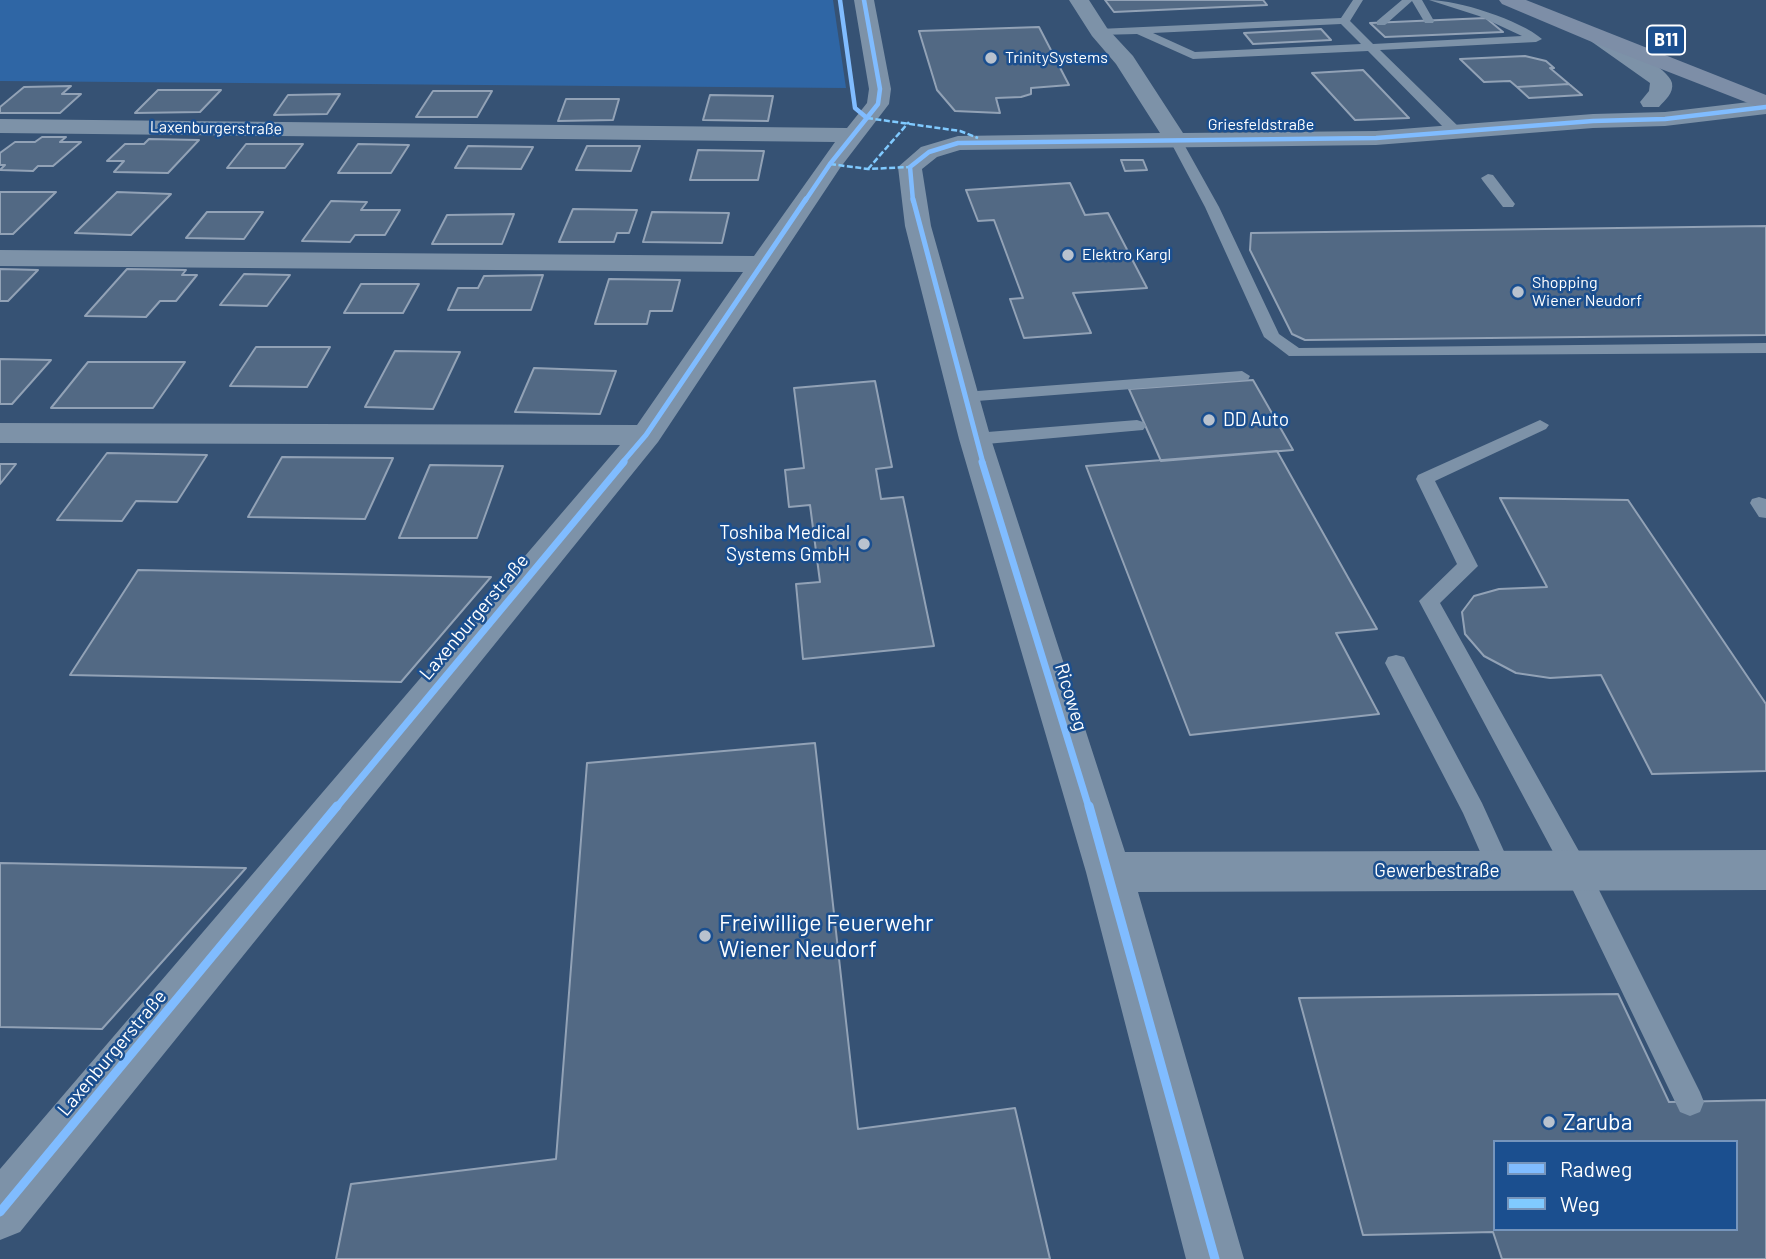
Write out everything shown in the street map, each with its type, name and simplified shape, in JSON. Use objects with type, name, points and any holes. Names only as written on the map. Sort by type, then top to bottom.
[{"type":"main road","name":"B11","points":[[1509,0],[1766,105]]},
{"type":"street","name":"Laxenburgerstraße","points":[[0,1212],[646,435],[852,135],[878,104],[880,89],[864,0]]},
{"type":"street","points":[[1079,0],[1099,32],[1125,61],[1175,139]]},
{"type":"street","points":[[1599,38],[1653,73],[1661,82],[1660,92],[1651,102]]},
{"type":"street","name":"Griesfeldstraße","points":[[1593,121],[1633,106],[1731,90],[1766,81]]},
{"type":"street","name":"Griesfeldstraße","points":[[929,152],[958,143],[987,142],[1376,138],[1593,121],[1665,119],[1766,105]]},
{"type":"street","name":"Laxenburgerstraße","points":[[0,126],[852,135]]},
{"type":"street","name":"Ricoweg","points":[[929,152],[910,167],[918,226],[975,439],[1109,872],[1215,1259]]},
{"type":"street","points":[[0,258],[764,264]]},
{"type":"street","points":[[0,433],[646,435]]},
{"type":"street","name":"Gewerbestraße","points":[[1109,872],[1765,872]]},
{"type":"lane","points":[[1344,21],[1358,0]]},
{"type":"lane","points":[[1403,22],[1410,0]]},
{"type":"lane","points":[[1381,23],[1410,0]]},
{"type":"lane","points":[[1420,0],[1451,20]]},
{"type":"lane","points":[[1420,0],[1429,21]]},
{"type":"lane","points":[[1428,0],[1475,19]]},
{"type":"lane","points":[[1138,30],[1193,56],[1536,39],[1483,14],[1434,0]]},
{"type":"lane","points":[[1099,32],[1344,21],[1457,133]]},
{"type":"lane","points":[[1492,32],[1502,41]]},
{"type":"lane","points":[[1445,34],[1454,44]]},
{"type":"lane","points":[[1467,34],[1478,43]]},
{"type":"lane","points":[[1418,36],[1427,45]]},
{"type":"lane","points":[[1396,37],[1406,46]]},
{"type":"lane","points":[[1175,139],[1212,207],[1272,337],[1295,353],[1766,348]]},
{"type":"lane","points":[[1488,178],[1508,204]]},
{"type":"lane","points":[[964,397],[1242,376]]},
{"type":"lane","points":[[1540,425],[1425,480],[1468,566],[1429,601],[1576,870],[1690,1102]]},
{"type":"lane","points":[[975,439],[1137,426]]},
{"type":"lane","points":[[1396,663],[1474,810],[1501,871]]},
{"type":"shaded area","points":[[0,0],[833,0],[846,88],[0,81]]},
{"type":"building","points":[[1105,0],[1263,0],[1267,5],[1114,12]]},
{"type":"building","points":[[1486,18],[1503,32],[1385,37],[1370,23]]},
{"type":"building","name":"TrinitySystems","points":[[1039,27],[1069,85],[1031,88],[1031,94],[1021,97],[996,98],[1000,113],[955,111],[937,90],[919,31]]},
{"type":"building","points":[[1321,29],[1331,40],[1253,44],[1244,33]]},
{"type":"building","points":[[1525,56],[1546,61],[1554,68],[1550,68],[1569,84],[1517,87],[1510,81],[1484,82],[1460,59]]},
{"type":"building","points":[[1363,70],[1409,118],[1355,120],[1312,73]]},
{"type":"building","points":[[1569,84],[1582,95],[1529,98],[1517,87]]},
{"type":"building","points":[[71,86],[62,94],[81,94],[60,113],[0,113],[0,107],[24,87]]},
{"type":"building","points":[[158,90],[221,90],[200,112],[135,113]]},
{"type":"building","points":[[433,91],[492,91],[477,117],[416,117]]},
{"type":"building","points":[[340,94],[327,114],[274,115],[288,95]]},
{"type":"building","points":[[710,95],[773,96],[768,121],[703,120]]},
{"type":"building","points":[[566,99],[619,99],[613,120],[558,121]]},
{"type":"building","points":[[42,137],[66,137],[60,142],[81,142],[53,166],[38,166],[33,171],[0,170],[5,165],[0,165],[0,153],[15,142],[35,142]]},
{"type":"building","points":[[149,139],[199,140],[168,173],[114,172],[124,161],[107,161],[125,144],[144,144]]},
{"type":"building","points":[[246,144],[303,144],[285,168],[227,168]]},
{"type":"building","points":[[358,144],[409,145],[391,173],[338,173]]},
{"type":"building","points":[[468,146],[533,147],[521,169],[455,168]]},
{"type":"building","points":[[587,146],[640,146],[631,171],[576,170]]},
{"type":"building","points":[[698,150],[764,151],[758,180],[690,180]]},
{"type":"building","points":[[1121,160],[1143,160],[1147,170],[1125,171]]},
{"type":"building","name":"Elektro Kargl","points":[[1070,183],[1085,215],[1108,213],[1147,288],[1073,293],[1091,333],[1024,338],[1010,299],[1023,298],[994,220],[978,221],[966,190]]},
{"type":"building","points":[[0,192],[56,192],[13,234],[0,234]]},
{"type":"building","points":[[117,192],[171,194],[131,235],[75,233]]},
{"type":"building","points":[[331,201],[367,202],[361,210],[400,210],[385,235],[355,235],[350,242],[302,241]]},
{"type":"building","points":[[573,209],[637,210],[629,233],[617,233],[614,242],[559,242]]},
{"type":"building","points":[[207,212],[263,212],[244,239],[186,238]]},
{"type":"building","points":[[652,212],[729,213],[722,243],[643,242]]},
{"type":"building","points":[[514,214],[502,244],[432,244],[447,215]]},
{"type":"building","name":"Shopping Wiener Neudorf","points":[[1766,226],[1766,335],[1305,340],[1292,334],[1250,250],[1251,233]]},
{"type":"building","points":[[0,269],[38,270],[8,301],[0,301]]},
{"type":"building","points":[[127,269],[186,270],[182,275],[197,275],[176,301],[160,301],[146,317],[85,316]]},
{"type":"building","points":[[244,274],[290,275],[267,306],[220,305]]},
{"type":"building","points":[[543,275],[531,310],[448,310],[458,288],[478,288],[484,276]]},
{"type":"building","points":[[609,279],[680,280],[672,311],[650,311],[647,324],[595,324]]},
{"type":"building","points":[[361,284],[419,284],[403,313],[344,313]]},
{"type":"building","points":[[256,347],[330,347],[307,387],[230,386]]},
{"type":"building","points":[[395,351],[460,352],[433,409],[365,407]]},
{"type":"building","points":[[0,359],[51,360],[12,404],[0,404]]},
{"type":"building","points":[[88,362],[185,362],[153,408],[51,408]]},
{"type":"building","points":[[534,368],[616,371],[600,414],[515,412]]},
{"type":"building","name":"DD Auto","points":[[1253,380],[1293,450],[1161,461],[1129,389]]},
{"type":"building","name":"Toshiba Medical Systems GmbH","points":[[875,381],[892,467],[876,469],[881,499],[903,497],[934,646],[803,659],[796,584],[820,582],[810,505],[789,507],[785,470],[804,468],[794,388]]},
{"type":"building","points":[[1277,451],[1377,629],[1336,633],[1379,714],[1190,735],[1086,466]]},
{"type":"building","points":[[107,453],[207,455],[177,502],[136,501],[122,521],[57,520]]},
{"type":"building","points":[[282,457],[393,458],[365,519],[248,517]]},
{"type":"building","points":[[0,464],[16,464],[0,484]]},
{"type":"building","points":[[430,465],[503,466],[477,538],[399,538]]},
{"type":"building","points":[[1500,498],[1628,500],[1766,704],[1766,771],[1652,774],[1601,675],[1550,678],[1516,673],[1484,656],[1465,634],[1462,612],[1474,596],[1499,589],[1547,587]]},
{"type":"building","points":[[138,570],[491,577],[401,682],[70,675]]},
{"type":"building","name":"Freiwillige Feuerwehr Wiener Neudorf","points":[[815,743],[858,1129],[1015,1108],[1050,1259],[336,1259],[351,1184],[556,1159],[587,763]]},
{"type":"building","points":[[0,863],[246,868],[102,1029],[0,1027]]},
{"type":"building","name":"Zaruba","points":[[1618,994],[1669,1102],[1766,1100],[1766,1259],[1502,1259],[1493,1232],[1363,1235],[1299,998]]},
{"type":"marked path","points":[[867,118],[960,131],[978,138]]},
{"type":"marked path","points":[[868,169],[909,122]]},
{"type":"marked path","points":[[830,164],[868,169],[910,167]]},
{"type":"cycle path","points":[[840,0],[855,108],[867,118]]},
{"type":"cycle path","points":[[0,1212],[646,435],[830,164],[878,104],[880,89],[864,0]]},
{"type":"cycle path","points":[[1215,1259],[1109,872],[975,439],[918,226],[910,167],[929,152],[958,143],[1376,138],[1593,121],[1665,119],[1766,107]]},
{"type":"place","name":"TrinitySystems","points":[[991,58]]},
{"type":"place","name":"Elektro Kargl","points":[[1068,255]]},
{"type":"place","name":"Shopping Wiener Neudorf","points":[[1518,292]]},
{"type":"place","name":"DD Auto","points":[[1209,420]]},
{"type":"place","name":"Toshiba Medical Systems GmbH","points":[[864,544]]},
{"type":"place","name":"Freiwillige Feuerwehr Wiener Neudorf","points":[[705,936]]},
{"type":"place","name":"Zaruba","points":[[1549,1122]]}]
